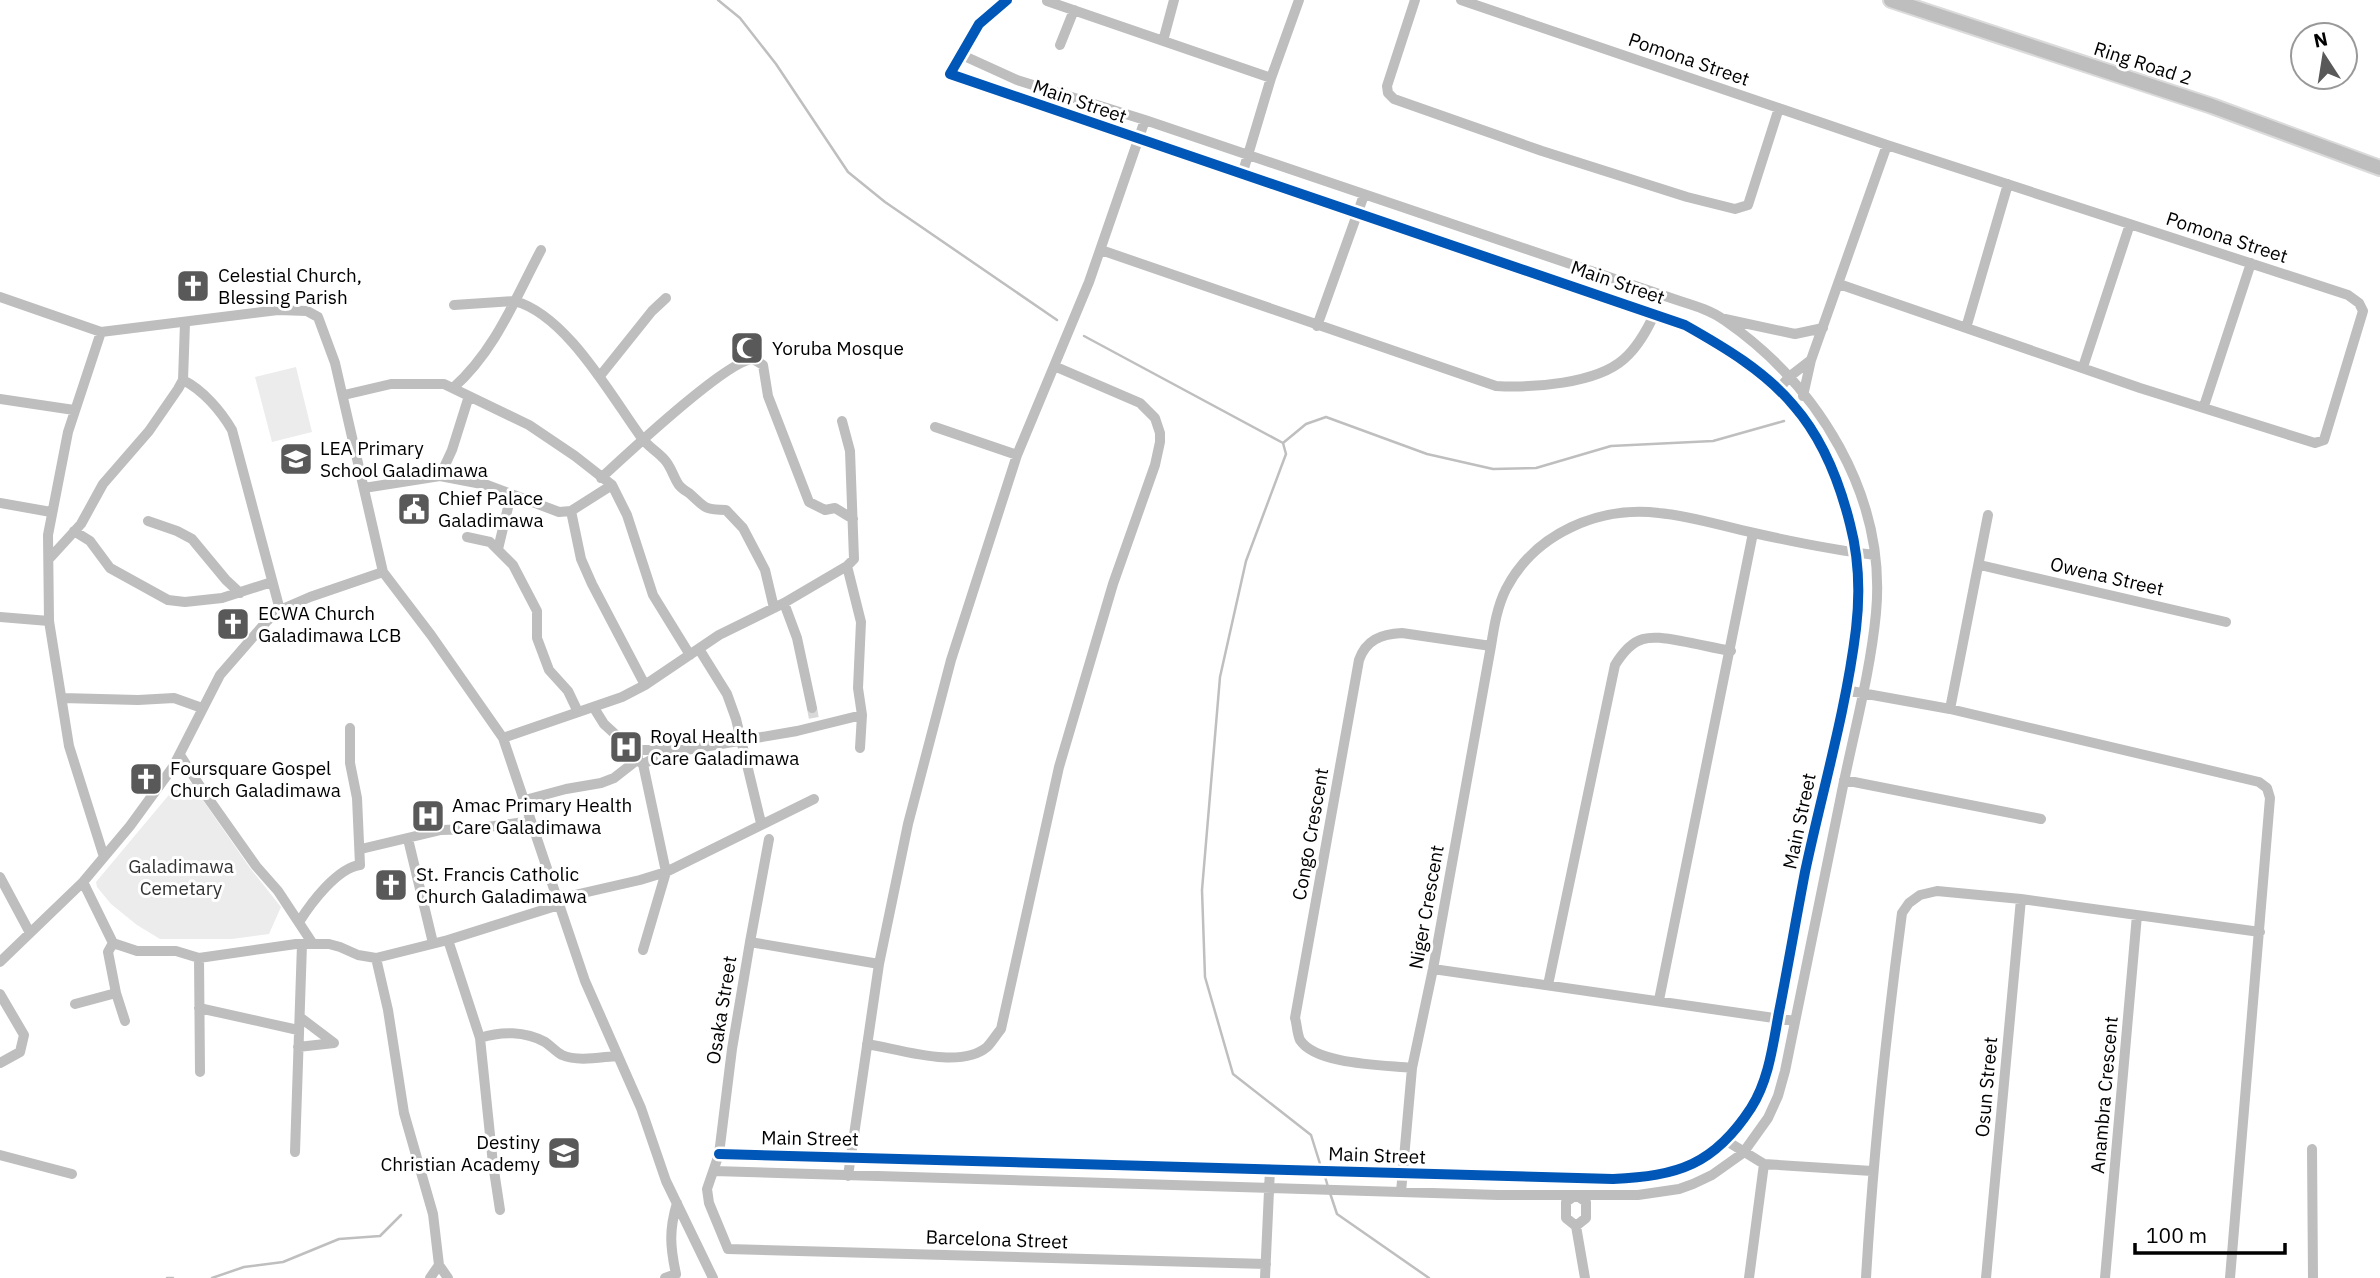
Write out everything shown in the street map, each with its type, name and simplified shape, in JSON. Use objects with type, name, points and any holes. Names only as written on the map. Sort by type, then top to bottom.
[{"type":"main road","name":"Ring Road 2","points":[[1891,0],[2212,106],[2380,168]]},
{"type":"street","points":[[962,55],[979,24],[1007,0]]},
{"type":"street","points":[[1163,41],[1174,0]]},
{"type":"street","points":[[1242,175],[1298,0]]},
{"type":"street","points":[[1415,0],[1387,86],[1390,97],[1542,151],[1687,197],[1734,209],[1748,205],[1779,108]]},
{"type":"street","name":"Pomona Street","points":[[1461,0],[1887,145],[2348,295],[2354,298],[2363,311],[2324,440],[2315,443],[2140,388],[1839,284]]},
{"type":"street","points":[[1047,1],[1271,78]]},
{"type":"street","points":[[1060,45],[1074,10]]},
{"type":"street","name":"Main Street","points":[[714,1171],[848,1177],[1576,1195],[1638,1195],[1679,1189],[1712,1175],[1744,1153],[1768,1118],[1778,1096],[1863,694],[1876,612],[1875,555],[1863,502],[1848,463],[1826,423],[1789,377],[1723,319],[1665,296],[1249,155],[1017,80],[962,55],[950,74],[1685,324],[1756,370],[1795,406],[1818,442],[1835,476],[1850,524],[1856,553],[1857,607],[1856,631],[1805,873],[1778,1018],[1762,1088],[1752,1106],[1725,1140],[1704,1159],[1667,1173],[1647,1177],[1402,1174],[719,1154]]},
{"type":"street","points":[[1012,96],[1017,80]]},
{"type":"street","points":[[1084,121],[1090,103]]},
{"type":"street","points":[[848,1177],[879,964],[908,824],[951,660],[1017,455],[1101,250],[1145,120]]},
{"type":"street","points":[[1795,406],[1805,394],[1811,360],[1887,145]]},
{"type":"street","points":[[1966,328],[2008,184]]},
{"type":"street","points":[[1317,326],[1364,195]]},
{"type":"street","points":[[2083,367],[2130,224]]},
{"type":"street","points":[[453,388],[465,377],[501,330],[541,250]]},
{"type":"street","points":[[1101,250],[1496,386],[1511,387],[1578,379],[1609,369],[1631,352],[1655,313]]},
{"type":"street","points":[[2204,406],[2250,263]]},
{"type":"street","points":[[0,297],[100,332],[278,310],[300,310],[313,314],[323,324],[344,395],[383,572],[503,738],[584,981],[641,1108],[666,1181],[713,1278]]},
{"type":"street","points":[[600,376],[652,311],[666,298]]},
{"type":"street","points":[[454,305],[514,301],[523,303],[549,321],[600,376],[642,440],[665,460],[680,487],[702,507],[708,510],[726,510],[743,528],[797,638],[812,708]]},
{"type":"street","points":[[1723,319],[1795,334],[1823,328]]},
{"type":"street","points":[[50,559],[81,524],[103,484],[149,431],[183,380],[185,323]]},
{"type":"street","points":[[100,332],[74,410],[48,534],[49,621],[69,746],[104,857]]},
{"type":"street","points":[[601,478],[704,388],[740,362],[758,360],[763,365],[768,396],[809,502],[825,510],[835,508],[853,519]]},
{"type":"street","points":[[1778,390],[1789,377],[1811,360]]},
{"type":"street","points":[[867,1044],[952,1059],[971,1055],[986,1047],[1000,1029],[1059,767],[1112,583],[1155,465],[1160,442],[1155,418],[1140,403],[1054,366]]},
{"type":"street","points":[[183,380],[205,396],[226,419],[232,430],[280,610]]},
{"type":"street","points":[[344,395],[391,384],[444,384],[529,425],[575,456],[612,485],[627,515],[653,595],[690,655]]},
{"type":"street","points":[[440,476],[452,450],[469,396]]},
{"type":"street","points":[[0,399],[74,410]]},
{"type":"street","points":[[503,738],[594,708],[645,685],[719,635],[779,606],[847,566],[854,559],[853,519],[850,451],[842,421]]},
{"type":"street","points":[[935,426],[1017,455]]},
{"type":"street","points":[[364,488],[440,476],[477,482],[559,512],[570,511],[612,485]]},
{"type":"street","points":[[498,549],[511,495]]},
{"type":"street","points":[[0,503],[51,512]]},
{"type":"street","points":[[570,511],[581,559],[645,685]]},
{"type":"street","name":"Niger Crescent","points":[[1401,1192],[1412,1068],[1433,969],[1497,613],[1515,574],[1544,544],[1580,523],[1613,513],[1658,513],[1688,517],[1753,533],[1875,555]]},
{"type":"street","points":[[1950,709],[1988,515]]},
{"type":"street","points":[[148,522],[183,533],[192,539],[240,593]]},
{"type":"street","points":[[74,531],[90,541],[110,568],[168,600],[184,602],[222,598],[272,582]]},
{"type":"street","points":[[1659,1000],[1753,533]]},
{"type":"street","points":[[467,537],[486,540],[513,565],[538,617],[537,638],[549,670],[568,691],[578,712]]},
{"type":"street","name":"Owena Street","points":[[1980,565],[2226,622]]},
{"type":"street","points":[[847,566],[862,622],[858,688],[862,715],[860,748]]},
{"type":"street","points":[[0,962],[83,882],[158,790],[194,730],[202,708],[220,675],[267,621],[280,610],[310,597],[383,572]]},
{"type":"street","points":[[0,617],[49,621]]},
{"type":"street","name":"Congo Crescent","points":[[1412,1068],[1333,1059],[1316,1053],[1300,1040],[1295,1018],[1359,660],[1362,650],[1369,642],[1389,633],[1491,646]]},
{"type":"street","points":[[1548,985],[1615,665],[1623,652],[1635,642],[1654,636],[1731,651]]},
{"type":"street","points":[[699,649],[727,694],[761,823]]},
{"type":"street","points":[[1844,690],[1950,709],[2259,782],[2267,788],[2270,798],[2260,932],[2230,1278]]},
{"type":"street","points":[[62,698],[174,698],[202,708]]},
{"type":"street","points":[[594,708],[604,724],[640,758],[666,872],[643,950]]},
{"type":"street","points":[[525,800],[601,783],[614,778],[640,758],[669,750],[687,750],[797,731],[815,722],[862,715]]},
{"type":"street","points":[[299,922],[330,884],[352,866],[360,864],[355,783],[350,763],[350,727]]},
{"type":"street","points":[[180,755],[256,866],[278,891],[299,922],[307,944],[298,1030],[295,1152]]},
{"type":"street","points":[[1844,780],[2041,819]]},
{"type":"street","points":[[83,882],[113,943],[137,951],[176,951],[199,958],[307,944],[341,947],[358,956],[376,958],[448,940],[558,902],[666,872],[814,799]]},
{"type":"street","points":[[361,849],[442,830],[473,830],[531,821]]},
{"type":"street","points":[[408,839],[433,943]]},
{"type":"street","points":[[750,942],[769,839]]},
{"type":"street","points":[[0,877],[30,933]]},
{"type":"street","points":[[1866,1278],[1872,1171],[1885,1040],[1902,913],[1909,903],[1920,895],[1937,891],[2260,932]]},
{"type":"street","name":"Osun Street","points":[[1986,1278],[2021,900]]},
{"type":"street","name":"Anambra Crescent","points":[[2105,1278],[2137,915]]},
{"type":"street","points":[[448,940],[480,1038],[500,1210]]},
{"type":"street","name":"Osaka Street","points":[[727,1249],[709,1203],[707,1189],[719,1154],[732,1049],[750,942],[879,964]]},
{"type":"street","points":[[113,943],[108,952],[125,1021]]},
{"type":"street","points":[[199,958],[200,1072]]},
{"type":"street","points":[[376,958],[388,1010],[404,1113],[433,1214],[439,1265],[448,1278]]},
{"type":"street","points":[[1433,969],[1795,1021]]},
{"type":"street","points":[[75,1004],[116,993]]},
{"type":"street","points":[[0,994],[24,1035],[20,1052],[0,1063]]},
{"type":"street","points":[[198,1009],[298,1030]]},
{"type":"street","points":[[298,1047],[334,1042],[300,1018]]},
{"type":"street","points":[[480,1038],[498,1033],[513,1033],[543,1041],[562,1055],[581,1058],[617,1056]]},
{"type":"street","points":[[1725,1140],[1764,1164],[1872,1171]]},
{"type":"street","points":[[2312,1149],[2313,1278]]},
{"type":"street","points":[[0,1155],[72,1174]]},
{"type":"street","points":[[1749,1278],[1764,1164]]},
{"type":"street","points":[[1265,1278],[1270,1169]]},
{"type":"street","points":[[1576,1178],[1576,1195]]},
{"type":"street","points":[[1576,1195],[1566,1202],[1566,1218],[1576,1226],[1585,1278]]},
{"type":"street","points":[[1576,1195],[1586,1202],[1586,1218],[1576,1226]]},
{"type":"street","points":[[665,1278],[676,1276],[670,1247],[670,1225],[677,1203]]},
{"type":"street","name":"Barcelona Street","points":[[727,1249],[1266,1264]]},
{"type":"street","points":[[430,1278],[439,1265]]},
{"type":"green space","points":[[296,367],[312,432],[272,442],[255,377]]},
{"type":"green space","name":"Galadimawa Cemetary","points":[[191,783],[250,868],[281,907],[269,934],[232,939],[160,939],[111,904],[97,887],[96,882],[178,784]]},
{"type":"waterway","points":[[718,0],[740,18],[776,64],[848,172],[885,202],[1057,320]]},
{"type":"waterway","points":[[1084,336],[1283,443],[1286,454],[1246,561],[1220,677],[1202,890],[1205,977],[1233,1074],[1311,1135],[1321,1167]]},
{"type":"waterway","points":[[1283,443],[1306,424],[1326,417],[1427,454],[1493,469],[1536,468],[1611,446],[1713,441],[1784,421]]},
{"type":"waterway","points":[[1324,1173],[1328,1187]]},
{"type":"waterway","points":[[1330,1193],[1337,1214],[1429,1278]]},
{"type":"waterway","points":[[212,1278],[244,1267],[283,1262],[339,1239],[380,1236],[401,1215]]},
{"type":"waterway","points":[[167,1278],[173,1278]]},
{"type":"tunnel","points":[[812,708],[814,719]]},
{"type":"cycle path","points":[[719,1154],[1613,1179],[1636,1177],[1657,1175],[1692,1164],[1723,1143],[1751,1108],[1770,1062],[1805,872],[1852,660],[1858,603],[1855,550],[1846,509],[1829,462],[1804,419],[1783,393],[1757,371],[1685,325],[950,74],[979,24],[1007,0]]},
{"type":"place","name":"Celestial Church, Blessing Parish","points":[[193,286]]},
{"type":"place","name":"Yoruba Mosque","points":[[747,348]]},
{"type":"place","name":"LEA Primary School Galadimawa","points":[[296,459]]},
{"type":"place","name":"Chief Palace Galadimawa","points":[[414,509]]},
{"type":"place","name":"ECWA Church Galadimawa LCB","points":[[233,624]]},
{"type":"place","name":"Royal Health Care Galadimawa","points":[[626,747]]},
{"type":"place","name":"Foursquare Gospel Church Galadimawa","points":[[146,779]]},
{"type":"place","name":"Amac Primary Health Care Galadimawa","points":[[428,816]]},
{"type":"place","name":"St. Francis Catholic Church Galadimawa","points":[[391,885]]},
{"type":"place","name":"Destiny Christian Academy","points":[[564,1153]]}]
